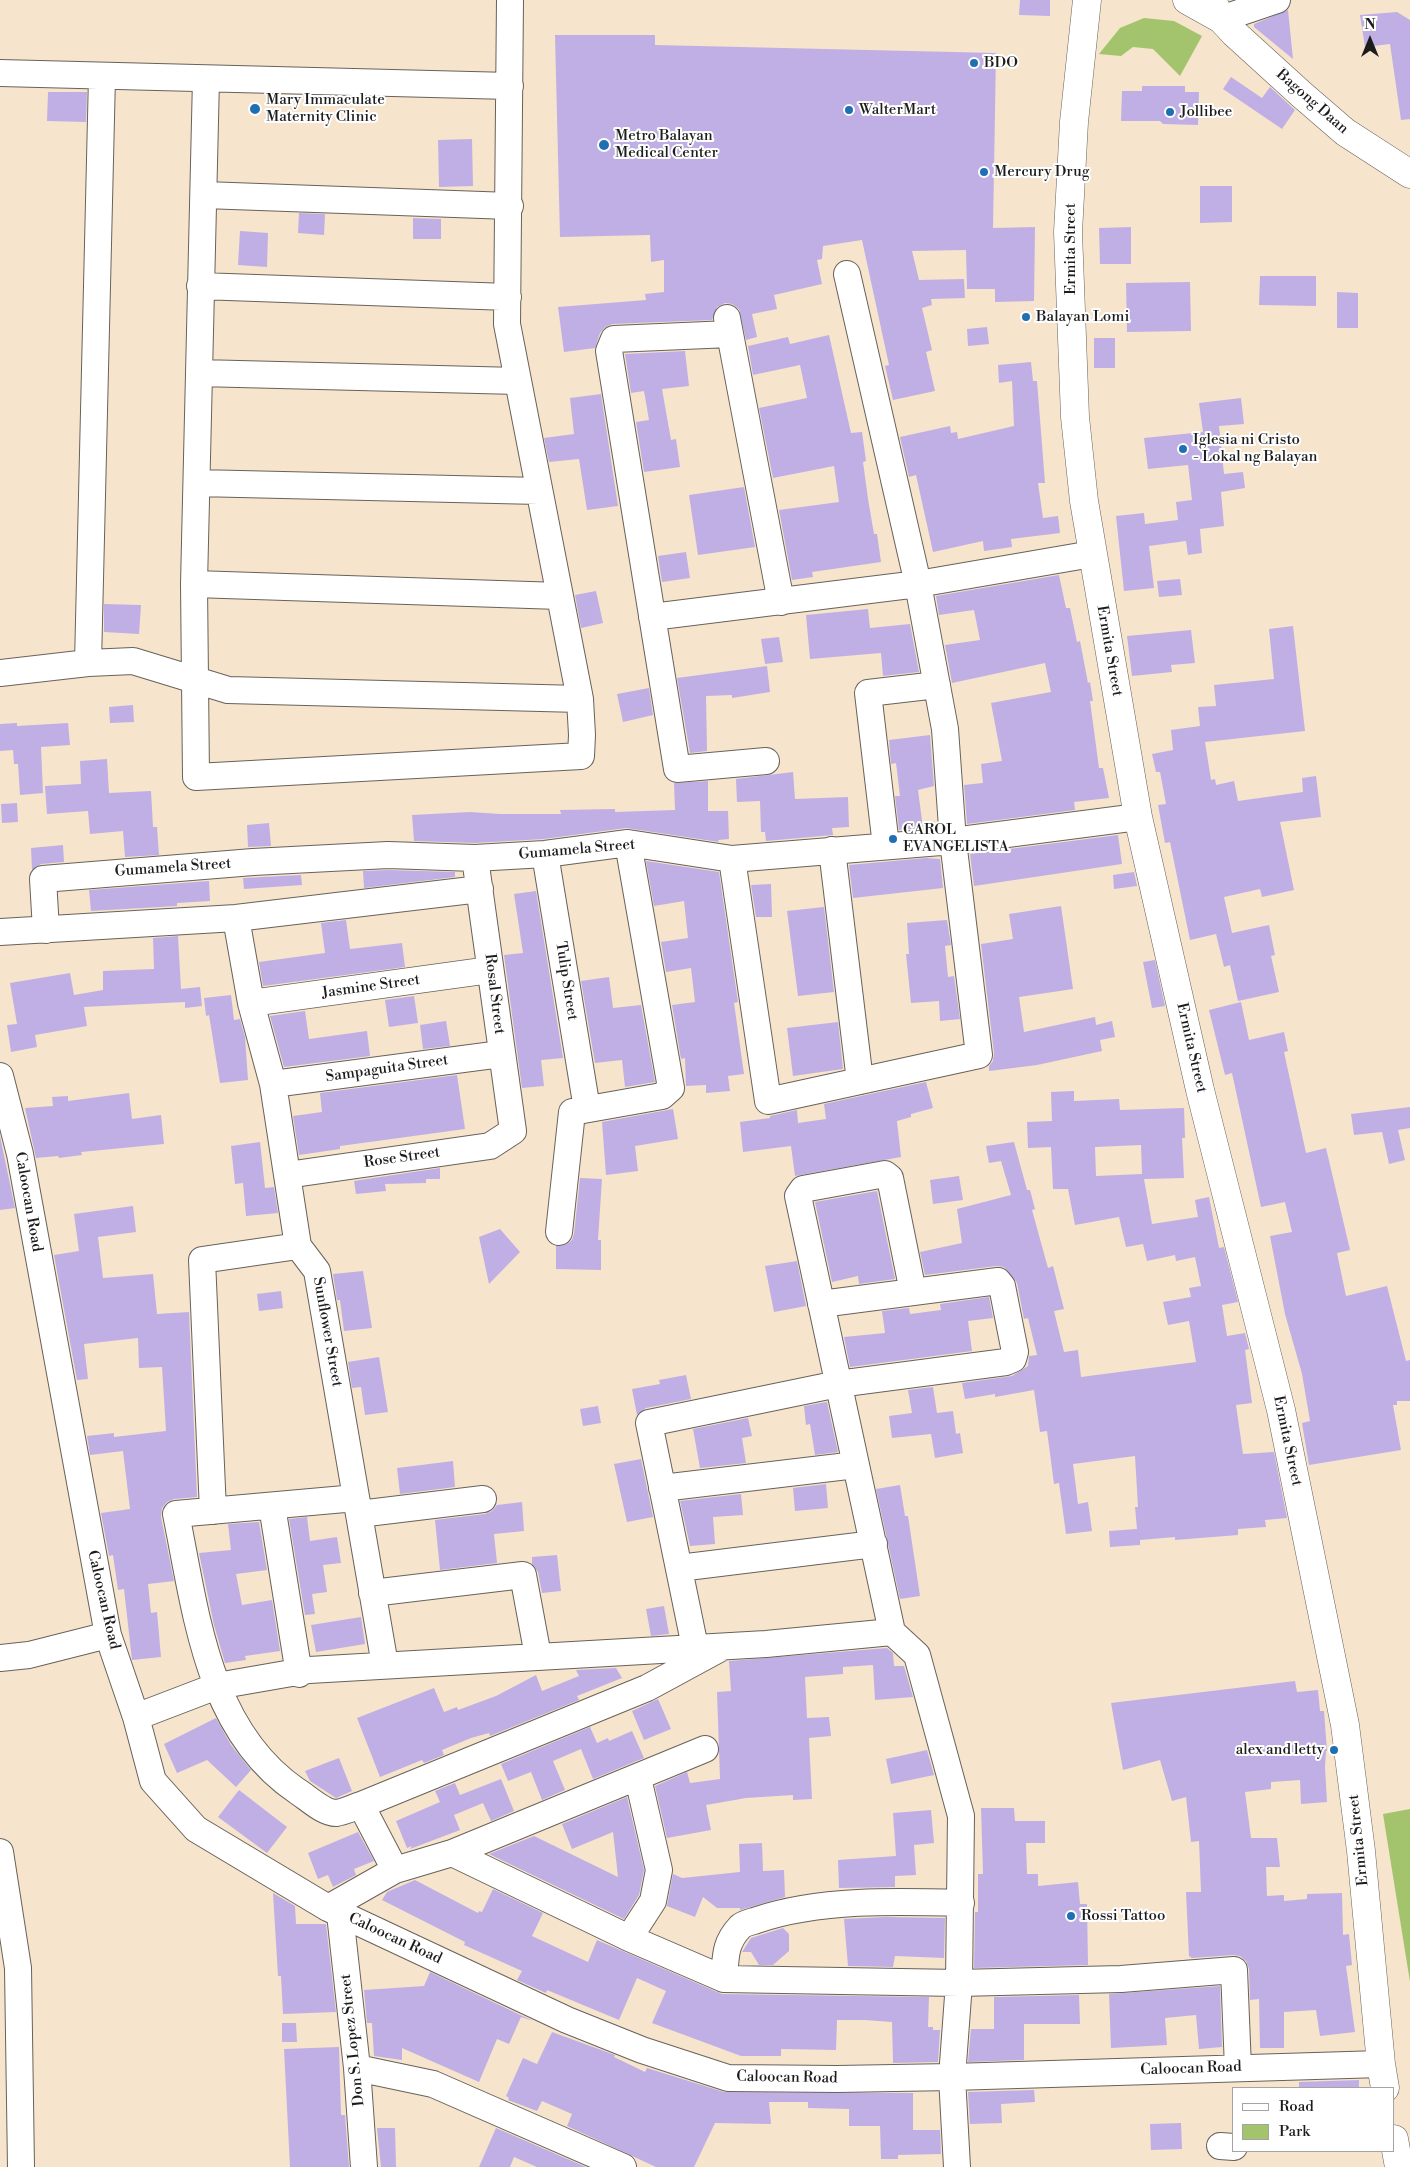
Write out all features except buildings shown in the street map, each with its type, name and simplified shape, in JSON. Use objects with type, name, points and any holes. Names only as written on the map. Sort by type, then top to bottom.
[{"type":"main road","name":"Ermita Street","points":[[1087,0],[1074,122],[1068,232],[1075,417],[1092,554],[1138,817],[1200,1090],[1281,1410],[1346,1725],[1361,1851],[1383,2076]]},
{"type":"main road","name":"Bagong Daan","points":[[1187,0],[1217,9],[1344,132],[1410,174]]},
{"type":"main road","points":[[1395,2145],[1399,2167]]},
{"type":"street","points":[[206,78],[194,584],[196,777],[581,756],[580,699],[507,324],[510,206],[510,0]]},
{"type":"street","points":[[1217,9],[1276,0]]},
{"type":"street","points":[[0,74],[510,86]]},
{"type":"street","points":[[88,663],[102,76]]},
{"type":"street","points":[[204,195],[510,206]]},
{"type":"street","points":[[732,858],[768,1101],[979,1056],[953,841],[945,729],[918,584],[847,274]]},
{"type":"street","points":[[200,286],[508,297]]},
{"type":"street","points":[[766,762],[677,769],[609,351],[614,340],[728,326],[782,602]]},
{"type":"street","points":[[199,372],[518,381]]},
{"type":"street","points":[[197,483],[539,490]]},
{"type":"street","points":[[652,617],[918,584],[1092,554]]},
{"type":"street","points":[[194,584],[560,596]]},
{"type":"street","points":[[0,673],[88,663],[133,661],[195,678],[228,690],[580,699]]},
{"type":"street","points":[[886,846],[868,693],[937,685]]},
{"type":"street","name":"Gumamela Street","points":[[46,930],[43,879],[262,861],[388,855],[475,858],[545,854],[628,843],[732,858],[953,841],[1138,817]]},
{"type":"street","points":[[559,1232],[572,1112],[662,1096],[671,1088],[628,843]]},
{"type":"street","points":[[832,850],[860,1081]]},
{"type":"street","name":"Tulip Street","points":[[545,854],[587,1109]]},
{"type":"street","name":"Rosal Street","points":[[475,858],[513,1131]]},
{"type":"street","points":[[0,932],[236,918],[480,889]]},
{"type":"street","name":"Sunflower Street","points":[[236,918],[251,1003],[273,1084],[298,1246],[317,1272],[385,1665]]},
{"type":"street","name":"Jasmine Street","points":[[251,1003],[490,970]]},
{"type":"street","name":"Sampaguita Street","points":[[273,1084],[501,1054]]},
{"type":"street","name":"Caloocan Road","points":[[0,1076],[20,1154],[108,1635],[136,1717],[154,1781],[196,1829],[334,1911],[566,2020],[642,2050],[728,2078],[952,2077],[1238,2068],[1383,2076]]},
{"type":"street","name":"Rose Street","points":[[287,1175],[490,1146],[513,1131]]},
{"type":"street","points":[[913,1292],[890,1178],[886,1174],[802,1189],[798,1196],[892,1632],[916,1655],[961,1816],[959,1982],[952,2077],[957,2167]]},
{"type":"street","points":[[213,1511],[202,1260],[298,1246]]},
{"type":"street","points":[[695,1647],[649,1424],[838,1384],[993,1364],[1013,1359],[1015,1352],[1002,1286],[998,1281],[821,1304]]},
{"type":"street","points":[[662,1488],[856,1465]]},
{"type":"street","points":[[483,1499],[357,1506],[272,1506],[176,1514],[203,1649],[217,1686],[243,1738],[276,1777],[319,1806],[335,1813],[361,1805],[647,1688],[724,1646]]},
{"type":"street","points":[[272,1506],[299,1674]]},
{"type":"street","points":[[679,1568],[874,1544]]},
{"type":"street","points":[[372,1593],[523,1575],[538,1656]]},
{"type":"street","points":[[136,1717],[217,1686],[299,1674],[309,1670],[724,1646],[892,1632]]},
{"type":"street","points":[[0,1658],[29,1655],[108,1635]]},
{"type":"street","points":[[334,1911],[395,1870],[452,1853],[705,1749]]},
{"type":"street","points":[[629,1938],[652,1901],[659,1870],[638,1778]]},
{"type":"street","points":[[361,1805],[395,1870]]},
{"type":"street","points":[[0,1852],[18,1968],[21,2167]]},
{"type":"street","points":[[452,1853],[629,1938],[724,1979],[959,1982],[1121,1979],[1234,1970],[1238,2068]]},
{"type":"street","points":[[724,1979],[728,1942],[742,1925],[774,1914],[839,1905],[894,1902],[961,1903]]},
{"type":"street","name":"Don S. Lopez Street","points":[[334,1911],[357,2068],[364,2167]]},
{"type":"street","points":[[357,2068],[433,2084],[622,2167]]},
{"type":"green space","points":[[1144,18],[1174,21],[1202,36],[1180,76],[1153,49],[1133,47],[1121,56],[1099,54],[1120,28]]},
{"type":"green space","points":[[1410,1809],[1410,1982],[1383,1814]]},
{"type":"place","name":"BDO","points":[[974,63]]},
{"type":"place","name":"Mary Immaculate Maternity Clinic","points":[[255,109]]},
{"type":"place","name":"WalterMart","points":[[849,110]]},
{"type":"place","name":"Jollibee","points":[[1170,112]]},
{"type":"place","name":"Metro Balayan Medical Center","points":[[604,145]]},
{"type":"place","name":"Mercury Drug","points":[[984,172]]},
{"type":"place","name":"Balayan Lomi","points":[[1026,317]]},
{"type":"place","name":"Iglesia ni Cristo - Lokal ng Balayan","points":[[1183,449]]},
{"type":"place","name":"CAROL EVANGELISTA","points":[[893,839]]},
{"type":"place","name":"alex and letty","points":[[1334,1750]]},
{"type":"place","name":"Rossi Tattoo","points":[[1071,1916]]}]
